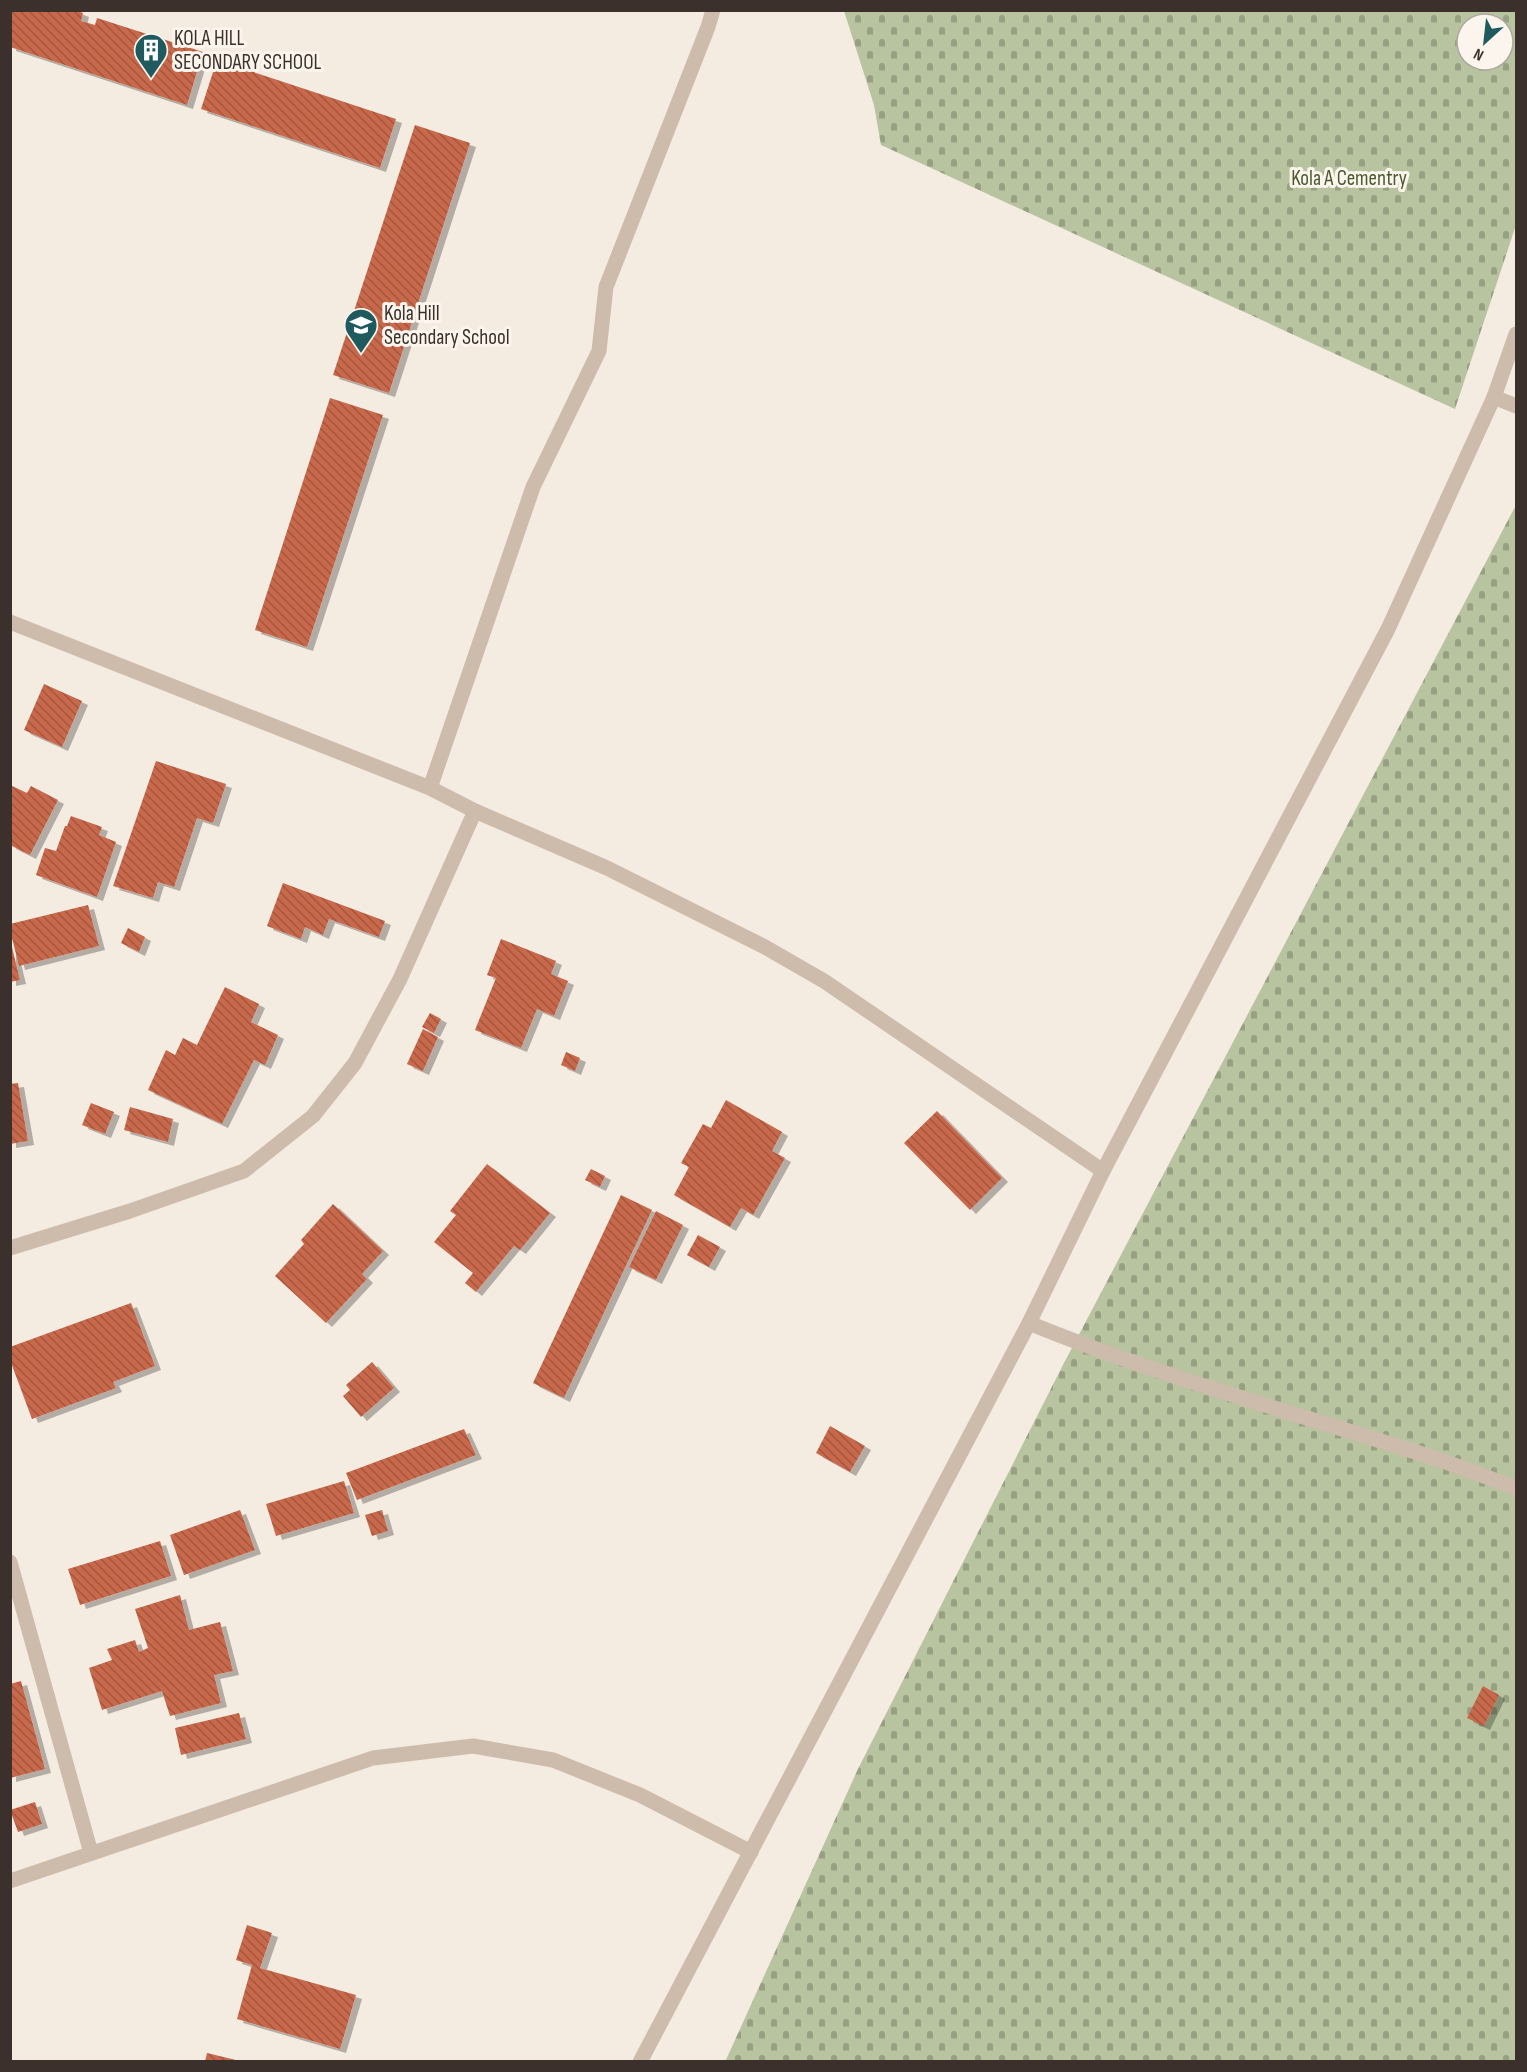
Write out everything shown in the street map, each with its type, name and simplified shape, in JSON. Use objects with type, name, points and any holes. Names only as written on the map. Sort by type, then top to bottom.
[{"type":"street","points":[[430,788],[533,487],[600,351],[606,287],[713,10]]},
{"type":"street","points":[[640,2061],[1029,1323],[1102,1171],[1388,629],[1494,397],[1516,334]]},
{"type":"street","points":[[1494,397],[1516,406]]},
{"type":"street","points":[[10,622],[430,788],[475,811],[607,868],[700,913],[805,970],[889,1024],[1102,1171]]},
{"type":"street","points":[[10,1248],[130,1211],[244,1171],[313,1116],[355,1063],[400,980],[475,811]]},
{"type":"street","points":[[1029,1323],[1105,1353],[1190,1382],[1412,1450],[1516,1488]]},
{"type":"street","points":[[10,1562],[91,1853]]},
{"type":"street","points":[[10,1881],[373,1758],[473,1746],[553,1760],[640,1795],[751,1852]]},
{"type":"green space","name":"Kola A Cementry","points":[[844,11],[1516,11],[1516,225],[1455,409],[881,145],[874,105]]},
{"type":"green space","points":[[1516,505],[1516,2061],[725,2062],[858,1769],[1064,1363]]},
{"type":"building","name":"KOLA HILL SECONDARY SCHOOL","points":[[10,10],[75,10],[83,13],[81,21],[95,25],[97,18],[203,52],[187,105],[10,47]]},
{"type":"building","points":[[217,60],[396,119],[380,168],[201,109]]},
{"type":"building","points":[[415,125],[470,143],[389,393],[333,375]]},
{"type":"building","points":[[330,398],[383,415],[307,647],[255,630]]},
{"type":"building","points":[[44,684],[82,701],[62,747],[24,730]]},
{"type":"building","points":[[156,761],[226,784],[213,823],[197,818],[174,887],[158,882],[153,898],[113,886]]},
{"type":"building","points":[[10,785],[27,793],[31,786],[58,800],[30,855],[10,845]]},
{"type":"building","points":[[71,816],[102,827],[99,835],[116,842],[97,897],[36,875],[45,848],[56,851]]},
{"type":"building","points":[[283,883],[385,921],[379,937],[329,919],[323,935],[305,927],[301,939],[267,926]]},
{"type":"building","points":[[88,905],[99,946],[19,966],[12,938],[10,939],[10,924]]},
{"type":"building","points":[[128,928],[145,937],[139,952],[121,943]]},
{"type":"building","points":[[10,939],[20,980],[10,982]]},
{"type":"building","points":[[501,939],[556,961],[551,974],[568,981],[554,1016],[537,1009],[521,1048],[475,1030],[496,978],[487,975]]},
{"type":"building","points":[[225,987],[259,1004],[251,1022],[278,1035],[265,1065],[254,1060],[222,1124],[148,1090],[166,1050],[175,1055],[183,1038],[197,1045]]},
{"type":"building","points":[[430,1013],[441,1019],[434,1033],[422,1027]]},
{"type":"building","points":[[423,1029],[438,1037],[423,1071],[407,1064]]},
{"type":"building","points":[[566,1052],[580,1058],[575,1071],[561,1065]]},
{"type":"building","points":[[18,1083],[28,1141],[10,1144],[10,1084]]},
{"type":"building","points":[[726,1100],[782,1132],[772,1151],[785,1158],[753,1215],[741,1208],[730,1227],[674,1195],[689,1167],[681,1163],[703,1124],[711,1128]]},
{"type":"building","points":[[91,1103],[114,1112],[105,1134],[82,1125]]},
{"type":"building","points":[[130,1107],[173,1119],[168,1142],[124,1130]]},
{"type":"building","points":[[937,1111],[1002,1178],[970,1210],[904,1143]]},
{"type":"building","points":[[487,1164],[550,1213],[520,1250],[514,1246],[476,1292],[465,1283],[473,1273],[434,1242],[456,1215],[450,1211]]},
{"type":"building","points":[[591,1169],[605,1176],[600,1187],[585,1180]]},
{"type":"building","points":[[621,1195],[652,1210],[564,1398],[533,1383]]},
{"type":"building","points":[[333,1204],[383,1251],[362,1274],[367,1279],[326,1323],[275,1276],[304,1244],[301,1240]]},
{"type":"building","points":[[656,1211],[683,1225],[656,1280],[629,1267]]},
{"type":"building","points":[[698,1235],[720,1247],[709,1267],[687,1255]]},
{"type":"building","points":[[131,1303],[155,1366],[113,1382],[116,1388],[32,1419],[10,1360],[10,1347]]},
{"type":"building","points":[[372,1362],[394,1388],[361,1417],[343,1396],[350,1390],[346,1385]]},
{"type":"building","points":[[830,1426],[865,1446],[850,1472],[816,1453]]},
{"type":"building","points":[[464,1429],[476,1455],[357,1500],[346,1473]]},
{"type":"building","points":[[344,1481],[354,1513],[276,1536],[266,1504]]},
{"type":"building","points":[[240,1510],[255,1550],[184,1575],[170,1535]]},
{"type":"building","points":[[382,1510],[388,1531],[372,1536],[365,1515]]},
{"type":"building","points":[[160,1541],[171,1576],[80,1605],[68,1569]]},
{"type":"building","points":[[180,1595],[189,1630],[220,1622],[233,1671],[214,1675],[221,1703],[170,1716],[162,1691],[102,1710],[89,1668],[112,1660],[107,1649],[135,1640],[139,1652],[148,1648],[135,1609]]},
{"type":"building","points":[[21,1681],[45,1769],[10,1778],[10,1684]]},
{"type":"building","points":[[1483,1686],[1499,1695],[1484,1726],[1467,1718]]},
{"type":"building","points":[[239,1713],[246,1739],[181,1755],[175,1728]]},
{"type":"building","points":[[35,1802],[42,1824],[18,1832],[10,1810]]},
{"type":"building","points":[[247,1925],[272,1933],[260,1968],[356,1995],[340,2049],[237,2019],[252,1965],[236,1960]]},
{"type":"building","points":[[207,2053],[240,2061],[240,2062],[205,2062]]},
{"type":"place","name":"KOLA HILL SECONDARY SCHOOL","points":[[151,79]]},
{"type":"place","name":"Kola Hill Secondary School","points":[[361,354]]}]
